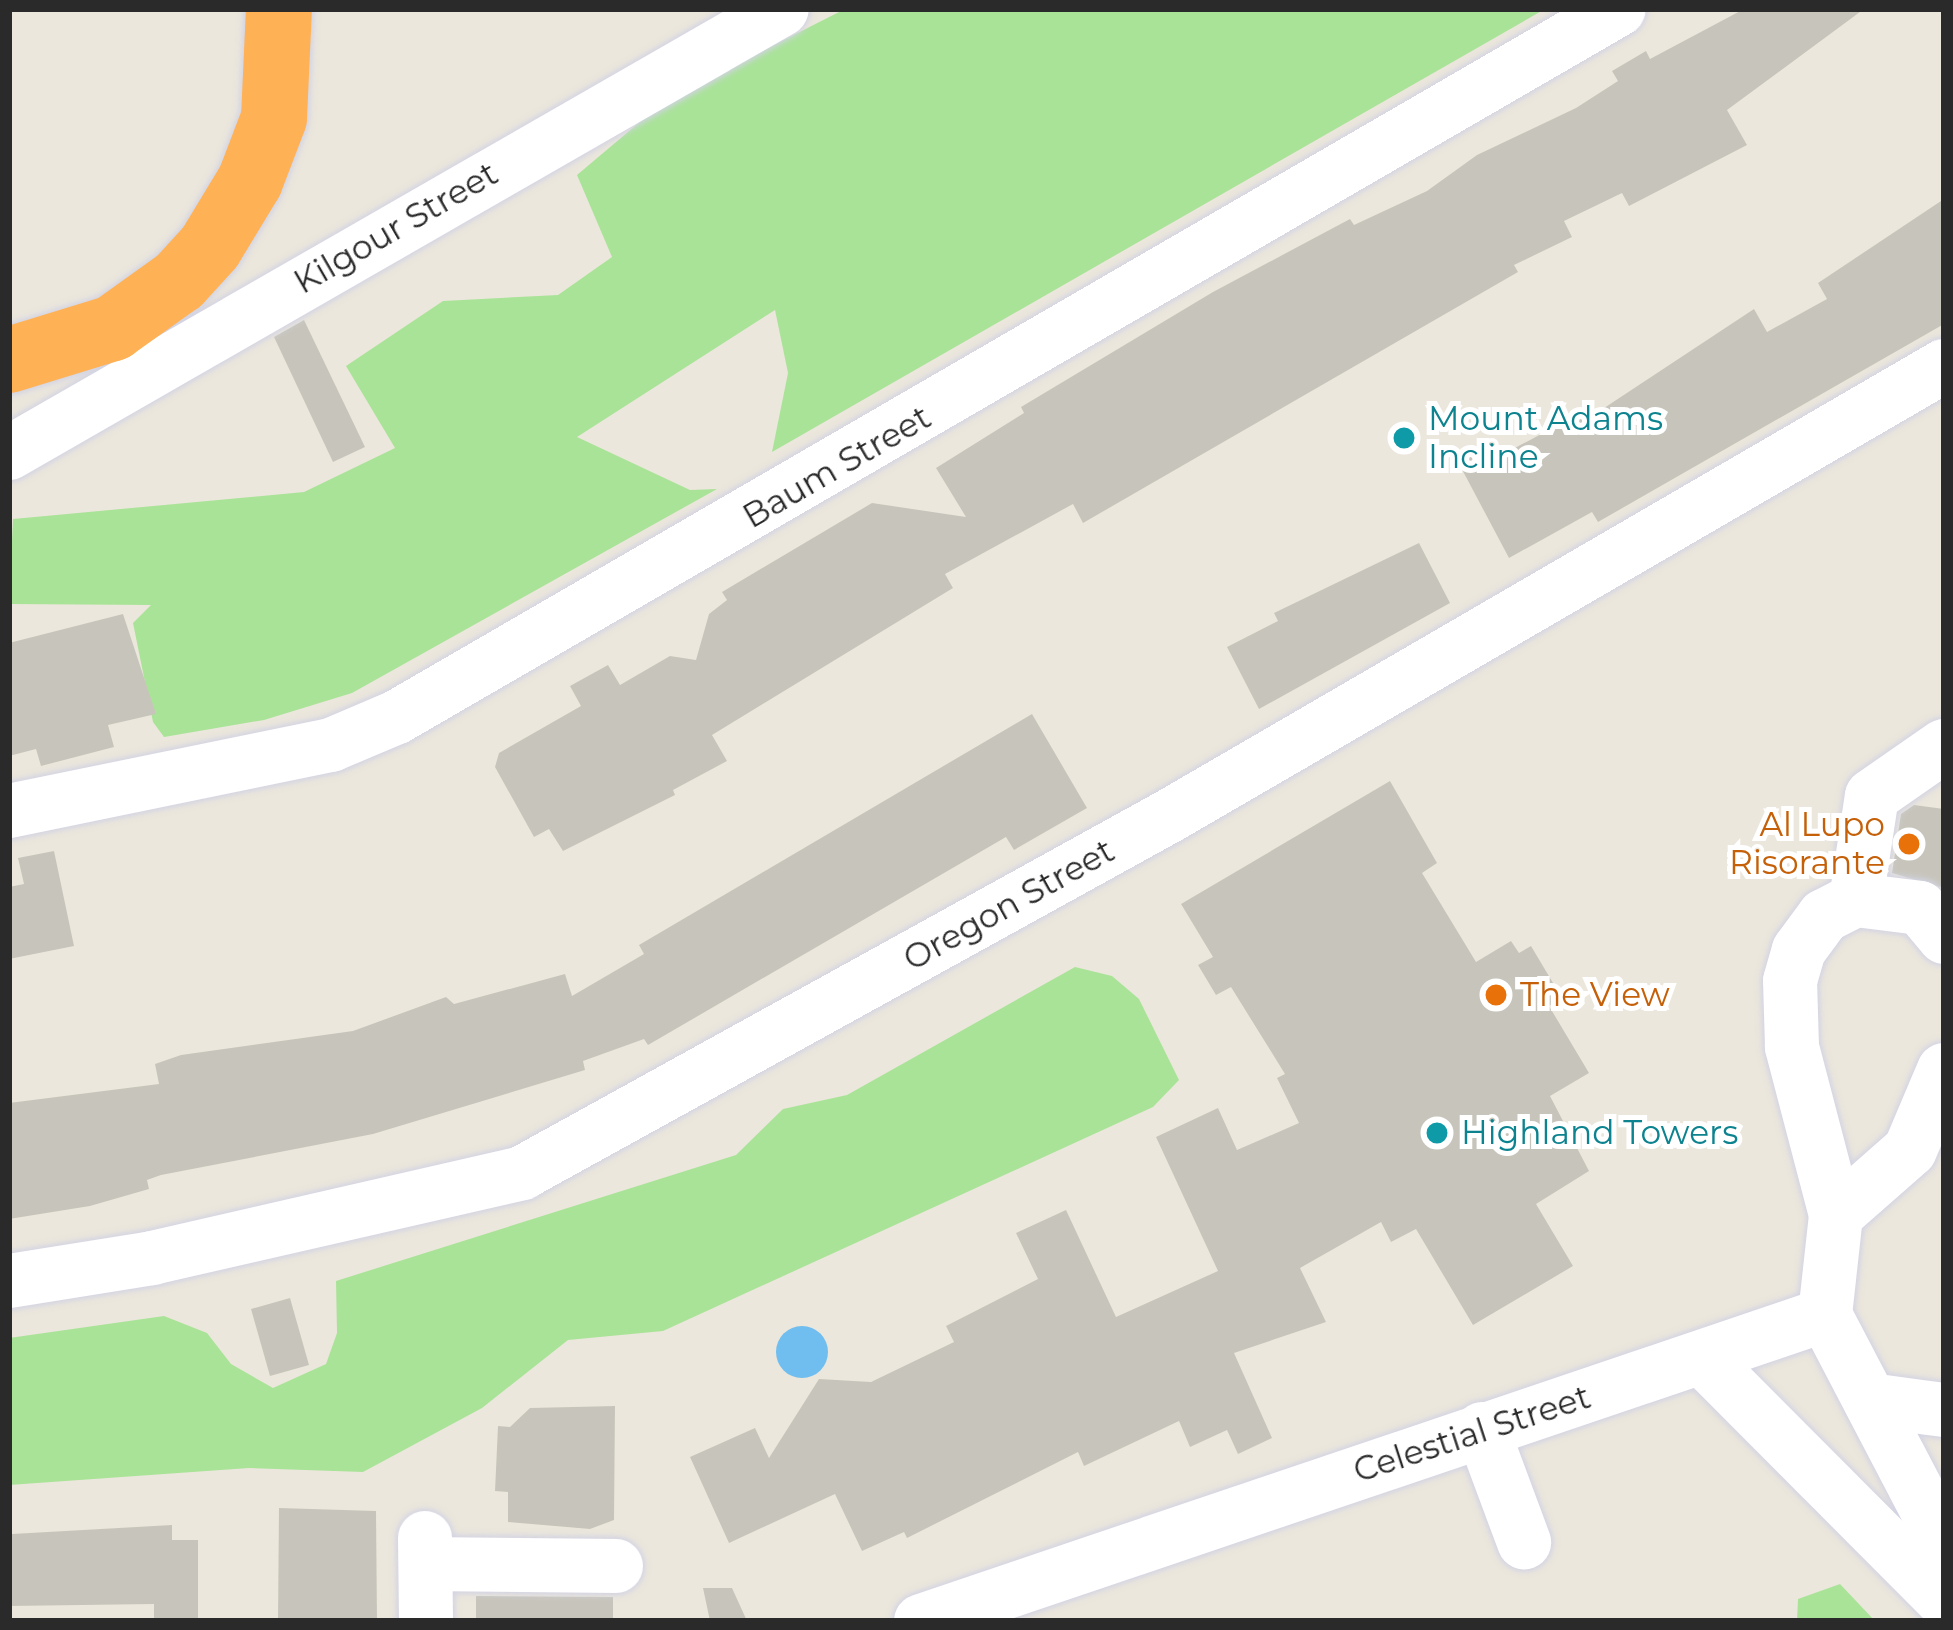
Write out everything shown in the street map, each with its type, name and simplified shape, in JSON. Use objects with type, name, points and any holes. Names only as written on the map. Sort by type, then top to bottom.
[{"type":"highway","points":[[9,360],[98,336],[190,271],[250,181],[279,88],[279,9]]},
{"type":"street","name":"Kilgour Street","points":[[11,451],[782,9]]},
{"type":"street","name":"Baum Street","points":[[9,811],[332,745],[397,717],[1619,9]]},
{"type":"street","name":"Oregon Street","points":[[9,1281],[152,1258],[522,1173],[1171,815],[1944,366]]},
{"type":"street","points":[[1856,900],[1872,796],[1944,746]]},
{"type":"street","points":[[1944,937],[1921,908],[1856,900],[1816,925],[1790,981],[1792,1047],[1836,1215],[1825,1316],[1944,1543]]},
{"type":"street","points":[[1836,1215],[1910,1150],[1944,1070]]},
{"type":"street","name":"Celestial Street","points":[[948,1614],[1482,1429],[1706,1362],[1825,1316]]},
{"type":"street","points":[[1706,1362],[1944,1601]]},
{"type":"street","points":[[1870,1400],[1944,1410]]},
{"type":"street","points":[[1482,1429],[1524,1542]]},
{"type":"street","points":[[425,1621],[425,1551],[616,1566]]},
{"type":"green space","points":[[845,9],[1545,9],[772,452],[788,373],[775,310],[577,437],[690,490],[717,489],[352,693],[264,720],[164,737],[153,722],[133,623],[151,605],[9,604],[13,519],[304,492],[395,448],[346,366],[443,301],[558,295],[612,257],[577,175],[667,99]]},
{"type":"green space","points":[[1075,967],[1112,976],[1139,999],[1179,1080],[1153,1107],[663,1331],[568,1340],[482,1408],[363,1472],[249,1468],[9,1485],[9,1338],[164,1316],[207,1333],[231,1364],[273,1388],[326,1364],[337,1333],[336,1281],[736,1155],[783,1109],[847,1095]]},
{"type":"green space","points":[[1840,1584],[1875,1621],[1797,1621],[1798,1599]]},
{"type":"water","points":[[802,1326],[821,1333],[828,1352],[821,1371],[802,1378],[783,1371],[776,1352],[783,1333]]},
{"type":"building","points":[[1744,9],[1864,9],[1727,110],[1747,145],[1629,206],[1622,193],[1564,221],[1572,237],[1514,265],[1518,272],[1083,523],[1073,504],[945,574],[953,588],[712,735],[727,761],[673,790],[675,795],[563,851],[549,829],[534,837],[495,767],[499,753],[581,706],[570,686],[608,665],[620,685],[670,656],[696,660],[709,614],[727,600],[722,592],[872,503],[966,517],[936,468],[1024,413],[1021,407],[1213,292],[1350,219],[1354,225],[1427,191],[1477,155],[1576,108],[1618,81],[1612,71],[1646,51],[1650,59]]},
{"type":"building","points":[[1944,199],[1944,324],[1598,522],[1592,512],[1509,558],[1457,460],[1490,442],[1498,457],[1588,409],[1592,416],[1754,309],[1767,332],[1827,299],[1818,283]]},
{"type":"building","points":[[304,320],[365,447],[333,462],[274,337]]},
{"type":"building","points":[[1419,543],[1450,603],[1259,709],[1227,647],[1278,621],[1274,613]]},
{"type":"building","points":[[123,614],[156,714],[108,725],[114,747],[41,766],[36,749],[9,756],[9,643]]},
{"type":"building","points":[[1032,714],[1087,808],[1014,850],[1006,837],[648,1045],[644,1039],[583,1061],[585,1070],[373,1134],[161,1175],[147,1180],[149,1189],[90,1206],[9,1219],[9,1103],[159,1084],[155,1064],[181,1055],[353,1031],[446,997],[454,1004],[565,974],[572,996],[644,954],[639,945]]},
{"type":"building","points":[[1390,781],[1437,863],[1422,873],[1476,962],[1511,941],[1519,953],[1531,946],[1562,998],[1549,1006],[1589,1073],[1550,1096],[1589,1171],[1536,1204],[1573,1266],[1473,1325],[1416,1229],[1391,1242],[1381,1222],[1300,1268],[1326,1322],[1234,1353],[1272,1438],[1238,1454],[1227,1430],[1190,1447],[1179,1421],[1084,1466],[1078,1452],[907,1538],[904,1532],[862,1551],[835,1494],[729,1543],[690,1457],[755,1428],[769,1458],[819,1379],[871,1382],[954,1342],[946,1326],[1038,1279],[1016,1233],[1066,1210],[1116,1317],[1218,1271],[1156,1137],[1218,1108],[1237,1150],[1299,1123],[1277,1078],[1285,1074],[1231,987],[1216,995],[1198,965],[1213,957],[1181,904]]},
{"type":"building","name":"Al Lupo Risorante","points":[[1914,805],[1944,809],[1944,888],[1892,873],[1901,814]]},
{"type":"building","points":[[54,851],[74,946],[9,959],[9,887],[24,884],[18,858]]},
{"type":"building","points":[[290,1298],[309,1365],[270,1376],[251,1309]]},
{"type":"building","points":[[615,1406],[614,1520],[590,1529],[508,1522],[508,1492],[495,1491],[498,1426],[510,1427],[530,1408]]},
{"type":"building","points":[[279,1508],[376,1511],[377,1621],[278,1621]]},
{"type":"building","points":[[172,1525],[172,1540],[198,1540],[198,1621],[154,1621],[154,1604],[9,1606],[12,1534]]},
{"type":"building","points":[[703,1588],[732,1588],[747,1621],[710,1621]]},
{"type":"building","points":[[476,1596],[613,1597],[613,1621],[476,1621]]},
{"type":"place","name":"Mount Adams Incline","points":[[1404,438]]},
{"type":"place","name":"Al Lupo Risorante","points":[[1909,844]]},
{"type":"place","name":"The View","points":[[1496,995]]},
{"type":"place","name":"Highland Towers","points":[[1437,1133]]}]
